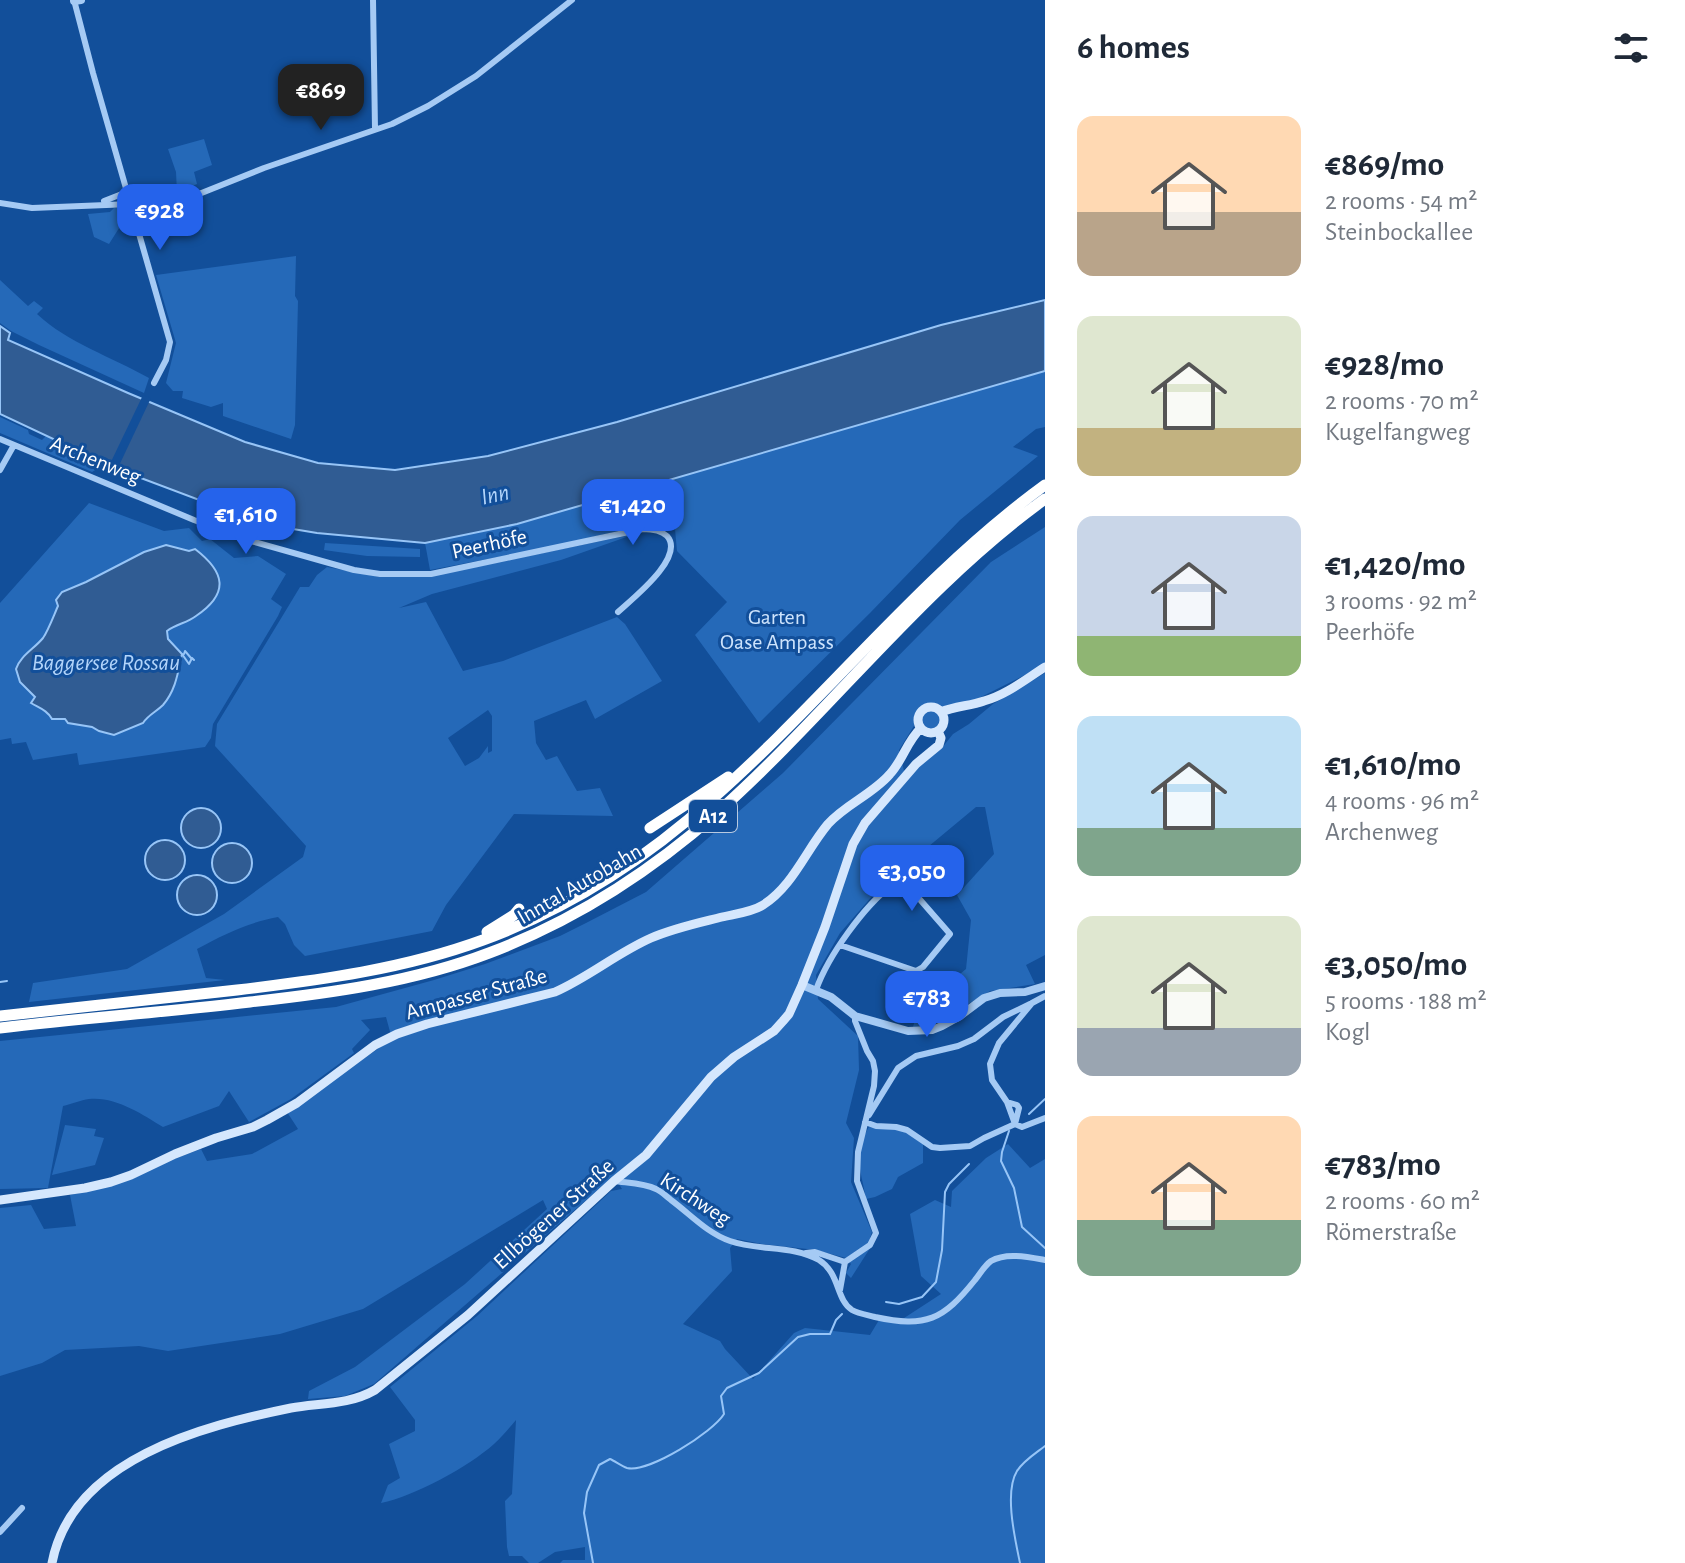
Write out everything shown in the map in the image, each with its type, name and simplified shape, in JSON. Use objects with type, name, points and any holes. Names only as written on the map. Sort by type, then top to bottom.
[{"type":"highway","name":"Inntal Autobahn","points":[[3,1022],[359,973],[426,958],[534,919],[609,878],[670,835],[712,800],[951,563],[1045,485]]},
{"type":"highway","name":"Inntal Autobahn","points":[[28,1019],[292,998],[363,987],[476,958],[563,920],[614,892],[674,849],[719,811],[932,596],[991,542],[1045,499]]},
{"type":"highway","points":[[650,828],[754,759]]},
{"type":"highway","points":[[467,945],[519,909]]},
{"type":"main road","points":[[941,712],[996,697],[1045,667]]},
{"type":"main road","points":[[932,707],[941,712],[944,722],[938,731],[930,733],[921,728],[919,716],[924,709],[932,707]]},
{"type":"main road","name":"Ampasser Straße","points":[[0,1200],[112,1182],[216,1138],[253,1127],[297,1103],[375,1045],[397,1034],[555,992],[583,979],[650,938],[761,907],[783,888],[835,817],[889,775],[921,728]]},
{"type":"main road","name":"Ellbögener Straße","points":[[52,1563],[61,1532],[90,1492],[122,1468],[157,1448],[244,1419],[293,1408],[343,1402],[369,1393],[394,1376],[468,1315],[653,1148],[722,1066],[778,1027],[789,1014],[825,927],[853,844],[865,823],[913,768],[939,745],[941,738],[938,731]]},
{"type":"street","points":[[81,0],[74,0],[87,51],[170,342],[166,360],[154,383]]},
{"type":"street","points":[[373,0],[375,129]]},
{"type":"street","points":[[0,203],[32,208],[93,204],[131,206],[184,200],[264,168],[392,124],[421,110],[476,76],[572,0]]},
{"type":"street","points":[[93,204],[127,192]]},
{"type":"street","name":"Archenweg","points":[[0,439],[217,529],[315,560]]},
{"type":"street","points":[[0,470],[14,445]]},
{"type":"street","name":"Peerhöfe","points":[[315,560],[380,574],[431,574],[643,529],[664,533],[671,544],[668,560],[657,575],[618,612]]},
{"type":"street","points":[[816,990],[821,974],[840,945],[879,897],[896,883],[909,887],[950,934],[923,967],[916,971],[840,945]]},
{"type":"street","points":[[802,985],[831,997],[855,1016],[908,1031],[932,1030],[960,1016],[984,998],[1045,986]]},
{"type":"street","points":[[865,1122],[898,1068],[916,1056],[966,1043],[1003,1017],[1045,996]]},
{"type":"street","points":[[1032,1003],[999,1043],[990,1064],[992,1080],[1007,1102],[1015,1124],[1022,1127],[1045,1118]]},
{"type":"street","points":[[840,1290],[845,1262],[870,1245],[876,1233],[856,1173],[875,1071],[855,1016]]},
{"type":"street","points":[[865,1122],[902,1128],[932,1147],[940,1148],[970,1146],[1015,1124]]},
{"type":"street","name":"Kirchweg","points":[[614,1181],[656,1188],[701,1225],[728,1240],[815,1252],[845,1262]]},
{"type":"street","points":[[806,1253],[832,1271],[847,1305],[859,1313],[923,1322],[940,1316],[995,1259],[1031,1257],[1045,1260]]},
{"type":"street","points":[[0,1532],[22,1508]]},
{"type":"green space","points":[[204,139],[212,165],[194,172],[197,184],[177,193],[176,172],[168,149]]},
{"type":"green space","points":[[114,208],[128,210],[130,217],[109,244],[94,237],[88,214],[110,212]]},
{"type":"green space","points":[[296,256],[295,425],[291,439],[223,416],[223,403],[211,407],[182,398],[183,391],[173,391],[166,383],[176,343],[156,275]]},
{"type":"green space","points":[[0,280],[28,306],[34,301],[43,308],[37,314],[62,333],[149,378],[144,393],[39,345],[0,323]]},
{"type":"green space","name":"Garten Oase Ampass","points":[[1045,371],[1045,427],[1036,429],[1013,447],[1038,456],[960,520],[759,723],[695,635],[727,602],[677,551],[675,529],[644,525],[430,570],[425,543],[517,524]]},
{"type":"green space","points":[[0,417],[42,440],[46,436],[102,466],[92,472],[0,433]]},
{"type":"green space","points":[[89,503],[164,531],[189,528],[202,541],[210,539],[234,558],[258,556],[286,574],[271,599],[282,607],[278,616],[213,724],[211,738],[205,747],[79,765],[77,753],[33,760],[26,742],[12,744],[11,738],[0,740],[0,603]]},
{"type":"green space","points":[[1045,527],[1045,665],[943,716],[943,724],[936,731],[926,731],[917,721],[899,750],[904,771],[941,749],[953,734],[993,704],[1045,673],[1045,955],[1026,965],[1035,984],[990,991],[928,1028],[913,1027],[918,1009],[966,969],[971,920],[957,895],[994,854],[985,807],[976,807],[881,886],[840,933],[816,975],[818,999],[858,1036],[859,1070],[846,1123],[854,1138],[851,1182],[874,1242],[851,1278],[846,1273],[851,1264],[846,1258],[816,1250],[737,1239],[730,1248],[732,1271],[683,1324],[720,1341],[753,1379],[794,1333],[805,1328],[870,1335],[879,1320],[898,1322],[941,1294],[921,1276],[910,1214],[935,1200],[951,1207],[952,1191],[986,1158],[1008,1144],[1030,1168],[1045,1159],[1045,1563],[560,1563],[563,1560],[585,1560],[585,1547],[555,1552],[538,1563],[529,1563],[522,1556],[509,1556],[507,1547],[505,1501],[512,1494],[516,1420],[494,1444],[456,1471],[409,1494],[381,1503],[388,1485],[400,1478],[389,1444],[415,1431],[415,1420],[390,1387],[477,1316],[611,1191],[622,1189],[614,1176],[374,1384],[345,1396],[308,1399],[309,1391],[355,1367],[465,1284],[547,1209],[543,1200],[363,1309],[280,1334],[168,1351],[139,1346],[65,1350],[42,1363],[0,1376],[0,1208],[31,1205],[44,1229],[76,1226],[70,1195],[201,1149],[207,1161],[252,1154],[298,1129],[287,1112],[392,1039],[386,1017],[361,1020],[370,1030],[352,1049],[354,1053],[291,1099],[249,1122],[229,1091],[219,1106],[163,1127],[109,1100],[89,1099],[63,1106],[48,1188],[0,1189],[0,1041],[336,1007],[485,964],[560,936],[646,892],[783,773],[991,562]]},
{"type":"green space","points":[[635,534],[561,560],[432,594],[399,608],[426,602],[463,671],[503,661],[617,617],[625,624],[662,681],[595,719],[586,700],[534,721],[536,743],[546,760],[557,756],[577,791],[600,788],[613,816],[514,814],[446,905],[432,931],[305,956],[294,945],[285,924],[278,917],[256,922],[197,949],[206,978],[225,980],[29,1002],[33,983],[127,969],[224,914],[303,857],[306,846],[215,746],[217,724],[300,587],[309,587],[327,567],[380,577],[431,576]],"holes":[[[488,710],[492,716],[492,751],[488,753],[488,746],[479,758],[465,766],[448,738]]]},
{"type":"green space","points":[[325,543],[420,549],[420,557],[367,556],[324,550]]},
{"type":"green space","points":[[65,1125],[96,1129],[94,1136],[104,1138],[95,1165],[52,1175]]},
{"type":"green space","points":[[869,1127],[905,1131],[923,1144],[923,1163],[898,1177],[892,1189],[866,1199],[859,1154]]},
{"type":"water","name":"Inn","points":[[1045,300],[1045,371],[517,524],[425,543],[317,533],[263,524],[117,469],[0,414],[0,326],[10,333],[8,340],[245,442],[318,463],[395,470],[488,456],[617,422],[941,325]]},
{"type":"water","name":"Baggersee Rossau","points":[[166,545],[189,551],[195,549],[213,566],[220,582],[219,591],[207,607],[167,631],[168,639],[182,654],[171,693],[143,723],[114,735],[68,723],[65,719],[52,719],[31,703],[35,697],[20,682],[16,669],[45,635],[58,606],[56,600],[62,592],[144,552]]},
{"type":"water","points":[[201,808],[215,814],[221,828],[215,842],[201,848],[187,842],[181,828],[187,814]]},
{"type":"water","points":[[165,840],[179,846],[185,860],[179,874],[165,880],[151,874],[145,860],[151,846]]},
{"type":"water","points":[[232,843],[246,849],[252,863],[246,877],[232,883],[218,877],[212,863],[218,849]]},
{"type":"water","points":[[197,875],[211,881],[217,895],[211,909],[197,915],[183,909],[177,895],[183,881]]},
{"type":"pier","points":[[143,395],[151,398],[116,472],[108,468]]},
{"type":"waterway","points":[[184,654],[185,651],[191,658]]},
{"type":"waterway","points":[[182,654],[189,664],[192,658],[194,660]]},
{"type":"waterway","points":[[0,982],[7,981]]},
{"type":"waterway","points":[[1029,1114],[1045,1099]]},
{"type":"waterway","points":[[1009,1131],[1001,1161],[1014,1188],[1022,1227],[1045,1248]]},
{"type":"waterway","points":[[886,1302],[899,1304],[922,1297],[936,1282],[942,1250],[945,1192],[969,1164]]},
{"type":"waterway","points":[[593,1563],[584,1513],[587,1492],[599,1465],[610,1459],[627,1468],[637,1468],[680,1450],[718,1422],[724,1414],[721,1396],[727,1388],[759,1373],[798,1337],[830,1334],[842,1314]]},
{"type":"waterway","points":[[1020,1563],[1012,1516],[1013,1480],[1023,1464],[1045,1446]]}]
